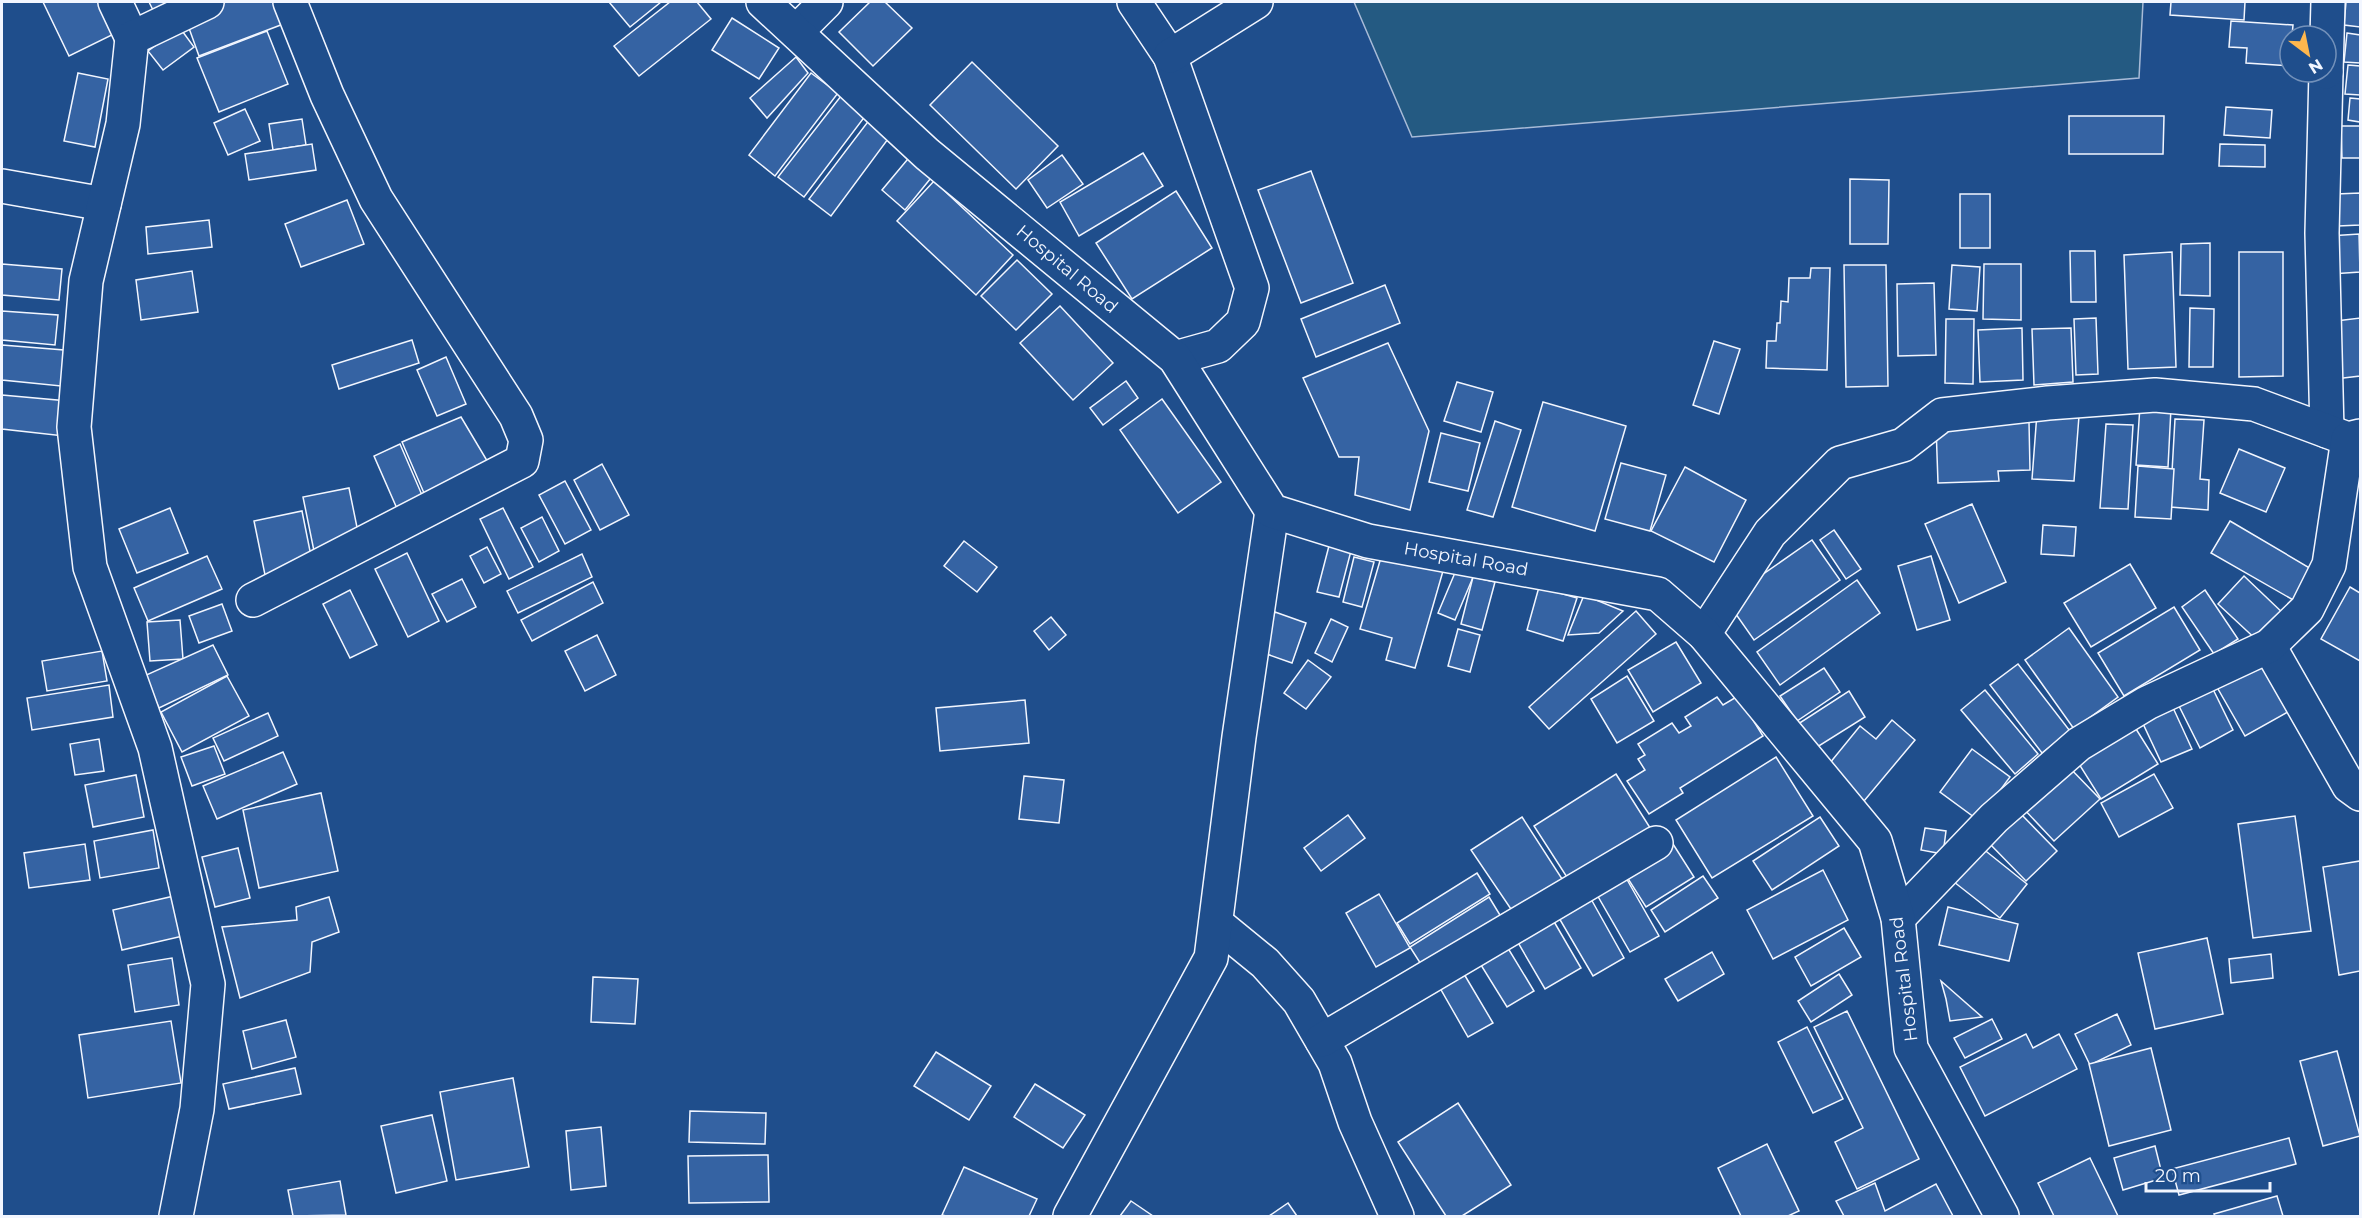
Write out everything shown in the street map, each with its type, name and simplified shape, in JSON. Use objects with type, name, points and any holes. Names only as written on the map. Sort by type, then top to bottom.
[{"type":"street","points":[[115,2],[132,38],[123,124],[86,281],[74,427],[90,567],[155,748],[207,984],[197,1109],[176,1216]]},
{"type":"street","points":[[132,38],[207,2]]},
{"type":"street","points":[[253,600],[522,462],[526,440],[516,416],[376,199],[327,95],[290,2]]},
{"type":"street","name":"Hospital Road","points":[[763,2],[927,154],[1175,358],[1272,511],[1368,541],[1658,594],[1704,634],[1875,841],[1898,918],[1911,1048],[2002,1216]]},
{"type":"street","points":[[796,32],[826,2]]},
{"type":"street","points":[[1134,2],[1170,56],[1252,288],[1243,322],[1218,346],[1175,358]]},
{"type":"street","points":[[1170,56],[1256,2]]},
{"type":"street","points":[[2327,24],[2328,2]]},
{"type":"street","points":[[1898,918],[1994,818],[2079,744],[2147,703],[2269,646],[2307,609],[2329,565],[2345,435],[2322,233],[2326,84]]},
{"type":"street","points":[[2,186],[104,204]]},
{"type":"street","points":[[1704,634],[1770,533],[1840,463],[1903,445],[1942,415],[2048,403],[2155,395],[2254,404],[2345,435]]},
{"type":"street","points":[[1070,1216],[1143,1078],[1211,958],[1239,737],[1272,511]]},
{"type":"street","points":[[2269,646],[2349,786],[2361,794]]},
{"type":"street","points":[[1328,1052],[1656,843]]},
{"type":"street","points":[[1216,923],[1264,963],[1299,1001],[1328,1052],[1355,1122],[1397,1216]]},
{"type":"shaded area","points":[[1354,2],[2143,2],[2139,78],[1412,137]]},
{"type":"building","points":[[43,2],[103,2],[118,32],[69,56]]},
{"type":"building","points":[[149,2],[180,2],[156,16]]},
{"type":"building","points":[[226,2],[278,2],[286,23],[199,56],[185,17]]},
{"type":"building","points":[[609,2],[661,2],[630,27]]},
{"type":"building","points":[[670,2],[697,2],[711,19],[639,76],[614,46]]},
{"type":"building","points":[[870,2],[885,2],[912,28],[873,66],[839,32]]},
{"type":"building","points":[[2171,2],[2245,2],[2244,20],[2170,15]]},
{"type":"building","points":[[2346,2],[2360,2],[2360,27],[2344,25]]},
{"type":"building","points":[[732,18],[779,48],[759,79],[712,50]]},
{"type":"building","points":[[2231,21],[2278,24],[2278,65],[2246,63],[2247,48],[2229,47]]},
{"type":"building","points":[[180,28],[194,47],[163,70],[148,51]]},
{"type":"building","points":[[267,31],[288,84],[219,112],[197,58]]},
{"type":"building","points":[[2347,33],[2360,35],[2360,63],[2344,62]]},
{"type":"building","points":[[796,57],[808,73],[767,118],[750,98]]},
{"type":"building","points":[[972,62],[1058,146],[1016,189],[930,105]]},
{"type":"building","points":[[2348,65],[2360,66],[2360,95],[2345,94]]},
{"type":"building","points":[[78,73],[108,79],[95,147],[64,141]]},
{"type":"building","points":[[811,73],[838,93],[775,176],[749,155]]},
{"type":"building","points":[[841,96],[866,115],[804,197],[778,177]]},
{"type":"building","points":[[2350,98],[2360,99],[2360,122],[2348,120]]},
{"type":"building","points":[[2226,107],[2272,110],[2270,138],[2224,135]]},
{"type":"building","points":[[245,109],[260,141],[228,155],[214,123]]},
{"type":"building","points":[[2069,116],[2164,116],[2163,154],[2069,154]]},
{"type":"building","points":[[302,119],[306,145],[273,150],[269,124]]},
{"type":"building","points":[[870,119],[891,135],[831,216],[809,199]]},
{"type":"building","points":[[2341,126],[2360,126],[2360,158],[2342,158]]},
{"type":"building","points":[[312,144],[316,170],[249,180],[245,154]]},
{"type":"building","points":[[2220,144],[2265,145],[2265,167],[2219,166]]},
{"type":"building","points":[[1143,153],[1163,186],[1079,236],[1060,202]]},
{"type":"building","points":[[912,154],[935,173],[905,210],[882,190]]},
{"type":"building","points":[[1062,155],[1083,184],[1047,208],[1028,180]]},
{"type":"building","points":[[1311,171],[1353,283],[1301,303],[1258,190]]},
{"type":"building","points":[[1850,179],[1889,180],[1888,244],[1850,244]]},
{"type":"building","points":[[934,181],[1013,255],[976,295],[897,221]]},
{"type":"building","points":[[1176,191],[1212,248],[1132,299],[1096,243]]},
{"type":"building","points":[[2360,193],[2360,225],[2338,226],[2336,194]]},
{"type":"building","points":[[1960,194],[1990,194],[1990,248],[1960,248]]},
{"type":"building","points":[[347,200],[364,244],[301,267],[285,224]]},
{"type":"building","points":[[209,220],[212,247],[148,254],[146,227]]},
{"type":"building","points":[[2359,234],[2360,272],[2331,274],[2329,236]]},
{"type":"building","points":[[2210,243],[2210,296],[2180,295],[2181,244]]},
{"type":"building","points":[[2070,251],[2095,251],[2096,302],[2071,302]]},
{"type":"building","points":[[2172,252],[2176,367],[2128,369],[2124,255]]},
{"type":"building","points":[[2239,252],[2283,252],[2283,376],[2239,377]]},
{"type":"building","points":[[1017,260],[1052,294],[1016,330],[981,296]]},
{"type":"building","points":[[2,264],[62,269],[59,300],[2,295]]},
{"type":"building","points":[[1984,264],[2021,264],[2021,320],[1983,319]]},
{"type":"building","points":[[1844,265],[1886,265],[1888,386],[1846,387]]},
{"type":"building","points":[[1952,265],[1980,267],[1977,311],[1949,309]]},
{"type":"building","points":[[1811,268],[1830,268],[1827,370],[1766,368],[1767,341],[1776,341],[1781,301],[1788,302],[1789,278],[1810,278]]},
{"type":"building","points":[[192,271],[198,312],[141,320],[136,280]]},
{"type":"building","points":[[1934,283],[1936,355],[1898,356],[1897,284]]},
{"type":"building","points":[[1385,285],[1400,323],[1316,357],[1301,319]]},
{"type":"building","points":[[1060,306],[1113,363],[1073,400],[1020,343]]},
{"type":"building","points":[[2190,308],[2214,309],[2213,367],[2189,367]]},
{"type":"building","points":[[2,311],[58,315],[55,345],[2,340]]},
{"type":"building","points":[[2096,318],[2098,374],[2076,375],[2074,319]]},
{"type":"building","points":[[2360,318],[2360,376],[2335,379],[2328,322]]},
{"type":"building","points":[[1946,319],[1974,319],[1973,384],[1945,383]]},
{"type":"building","points":[[2022,328],[2023,380],[1980,382],[1978,330]]},
{"type":"building","points":[[2071,328],[2073,382],[2034,385],[2032,329]]},
{"type":"building","points":[[412,340],[419,363],[339,389],[332,365]]},
{"type":"building","points":[[1714,341],[1740,349],[1719,414],[1693,405]]},
{"type":"building","points":[[1388,343],[1429,431],[1410,510],[1355,495],[1359,457],[1339,457],[1303,378]]},
{"type":"building","points":[[2,345],[64,350],[61,386],[2,380]]},
{"type":"building","points":[[446,357],[466,404],[437,416],[417,370]]},
{"type":"building","points":[[1126,381],[1138,398],[1103,425],[1090,408]]},
{"type":"building","points":[[1457,382],[1493,392],[1481,432],[1444,421]]},
{"type":"building","points":[[2,395],[68,401],[64,436],[2,429]]},
{"type":"building","points":[[1162,399],[1221,482],[1178,513],[1120,430]]},
{"type":"building","points":[[1543,402],[1626,426],[1595,531],[1512,507]]},
{"type":"building","points":[[2140,406],[2171,408],[2168,467],[2136,465]]},
{"type":"building","points":[[2037,413],[2079,416],[2074,481],[2032,479]]},
{"type":"building","points":[[461,417],[492,469],[430,507],[402,442]]},
{"type":"building","points":[[2175,419],[2204,420],[2200,479],[2209,480],[2208,510],[2170,507]]},
{"type":"building","points":[[1495,421],[1521,430],[1493,517],[1467,510]]},
{"type":"building","points":[[2029,422],[2030,470],[1998,471],[1999,481],[1938,483],[1936,426]]},
{"type":"building","points":[[2106,424],[2133,425],[2128,509],[2100,508]]},
{"type":"building","points":[[1441,433],[1480,443],[1468,491],[1429,482]]},
{"type":"building","points":[[400,444],[428,509],[402,520],[374,456]]},
{"type":"building","points":[[2239,449],[2285,468],[2266,512],[2220,493]]},
{"type":"building","points":[[1621,463],[1666,475],[1650,531],[1605,519]]},
{"type":"building","points":[[602,464],[629,515],[600,530],[574,480]]},
{"type":"building","points":[[2138,466],[2174,469],[2171,519],[2135,517]]},
{"type":"building","points":[[1685,467],[1746,500],[1714,562],[1651,531]]},
{"type":"building","points":[[565,481],[591,530],[565,544],[539,495]]},
{"type":"building","points":[[349,488],[360,542],[314,551],[303,497]]},
{"type":"building","points":[[1972,504],[2006,582],[1959,603],[1925,524]]},
{"type":"building","points":[[170,508],[188,553],[137,573],[119,529]]},
{"type":"building","points":[[503,508],[533,567],[509,579],[480,519]]},
{"type":"building","points":[[302,511],[313,566],[265,575],[254,521]]},
{"type":"building","points":[[542,517],[559,551],[539,562],[521,528]]},
{"type":"building","points":[[2230,521],[2313,570],[2295,601],[2211,553]]},
{"type":"building","points":[[2043,525],[2076,527],[2074,556],[2041,554]]},
{"type":"building","points":[[1834,530],[1861,569],[1846,579],[1820,540]]},
{"type":"building","points":[[1812,540],[1840,580],[1754,640],[1726,600]]},
{"type":"building","points":[[964,541],[997,567],[977,592],[944,566]]},
{"type":"building","points":[[1330,542],[1352,547],[1339,597],[1317,592]]},
{"type":"building","points":[[487,547],[501,574],[484,583],[470,556]]},
{"type":"building","points":[[407,553],[439,621],[408,637],[375,569]]},
{"type":"building","points":[[582,554],[592,577],[518,613],[507,591]]},
{"type":"building","points":[[1382,554],[1443,571],[1415,668],[1386,660],[1392,638],[1360,629]]},
{"type":"building","points":[[207,556],[222,589],[148,621],[134,588]]},
{"type":"building","points":[[1931,556],[1950,620],[1917,630],[1898,566]]},
{"type":"building","points":[[1354,557],[1374,562],[1362,607],[1343,602]]},
{"type":"building","points":[[2130,564],[2156,608],[2091,647],[2064,603]]},
{"type":"building","points":[[1457,568],[1474,575],[1455,620],[1438,613]]},
{"type":"building","points":[[2244,576],[2286,616],[2261,644],[2218,604]]},
{"type":"building","points":[[1473,577],[1495,582],[1482,630],[1461,624]]},
{"type":"building","points":[[462,579],[476,607],[447,622],[432,594]]},
{"type":"building","points":[[1857,580],[1880,613],[1780,685],[1757,652]]},
{"type":"building","points":[[593,582],[603,603],[532,641],[521,620]]},
{"type":"building","points":[[1539,587],[1577,598],[1563,641],[1527,630]]},
{"type":"building","points":[[2350,587],[2360,593],[2360,661],[2321,639]]},
{"type":"building","points":[[350,590],[377,645],[350,658],[323,604]]},
{"type":"building","points":[[2205,590],[2238,639],[2214,654],[2182,607]]},
{"type":"building","points":[[1584,595],[1623,611],[1599,633],[1568,635]]},
{"type":"building","points":[[222,604],[232,631],[199,643],[189,616]]},
{"type":"building","points":[[2174,607],[2200,650],[2124,696],[2098,653]]},
{"type":"building","points":[[1636,611],[1656,634],[1549,729],[1529,707]]},
{"type":"building","points":[[1275,612],[1306,623],[1292,663],[1261,652]]},
{"type":"building","points":[[1051,617],[1066,635],[1049,650],[1034,631]]},
{"type":"building","points":[[1331,619],[1348,627],[1332,662],[1315,653]]},
{"type":"building","points":[[180,620],[183,659],[150,661],[147,622]]},
{"type":"building","points":[[2069,628],[2118,697],[2074,729],[2025,660]]},
{"type":"building","points":[[1458,629],[1480,635],[1470,672],[1448,666]]},
{"type":"building","points":[[597,635],[616,675],[585,691],[565,651]]},
{"type":"building","points":[[1676,642],[1701,683],[1653,712],[1628,670]]},
{"type":"building","points":[[213,645],[228,675],[159,708],[144,676]]},
{"type":"building","points":[[102,651],[107,681],[47,691],[42,661]]},
{"type":"building","points":[[2264,653],[2295,708],[2245,736],[2214,682]]},
{"type":"building","points":[[1308,660],[1331,677],[1306,709],[1284,693]]},
{"type":"building","points":[[2018,664],[2070,731],[2042,753],[1990,685]]},
{"type":"building","points":[[1824,668],[1840,692],[1797,721],[1780,696]]},
{"type":"building","points":[[227,676],[249,716],[182,752],[161,712]]},
{"type":"building","points":[[1627,676],[1654,721],[1617,743],[1591,699]]},
{"type":"building","points":[[2207,677],[2233,730],[2200,748],[2173,694]]},
{"type":"building","points":[[109,685],[113,717],[32,730],[27,698]]},
{"type":"building","points":[[1985,690],[2038,754],[2015,774],[1961,710]]},
{"type":"building","points":[[1849,691],[1865,717],[1814,749],[1798,724]]},
{"type":"building","points":[[1738,696],[1763,736],[1680,788],[1683,793],[1649,814],[1627,781],[1645,770],[1638,759],[1645,755],[1638,744],[1672,723],[1679,733],[1691,726],[1685,717],[1717,697],[1723,705]]},
{"type":"building","points":[[2169,699],[2192,749],[2161,762],[2138,713]]},
{"type":"building","points":[[1025,700],[1029,743],[940,751],[936,708]]},
{"type":"building","points":[[268,713],[278,736],[224,761],[213,738]]},
{"type":"building","points":[[1892,720],[1915,740],[1864,801],[1825,769],[1860,726],[1876,739]]},
{"type":"building","points":[[2131,721],[2158,764],[2101,799],[2074,756]]},
{"type":"building","points":[[99,739],[104,771],[75,775],[70,744]]},
{"type":"building","points":[[214,746],[225,774],[192,786],[181,757]]},
{"type":"building","points":[[1972,749],[2010,777],[1978,820],[1940,792]]},
{"type":"building","points":[[283,752],[297,784],[217,819],[203,786]]},
{"type":"building","points":[[1776,757],[1813,816],[1712,878],[1676,820]]},
{"type":"building","points":[[2066,764],[2100,799],[2054,841],[2022,807]]},
{"type":"building","points":[[1616,774],[1654,834],[1572,885],[1534,826]]},
{"type":"building","points":[[2154,774],[2173,808],[2119,837],[2101,803]]},
{"type":"building","points":[[136,775],[144,817],[93,827],[85,785]]},
{"type":"building","points":[[1024,776],[1064,780],[1059,823],[1019,819]]},
{"type":"building","points":[[321,793],[338,871],[259,888],[243,810]]},
{"type":"building","points":[[2019,812],[2057,851],[2026,881],[1988,842]]},
{"type":"building","points":[[1348,815],[1365,838],[1321,871],[1304,848]]},
{"type":"building","points":[[2295,816],[2311,931],[2253,938],[2238,824]]},
{"type":"building","points":[[1522,817],[1566,885],[1517,918],[1471,850]]},
{"type":"building","points":[[1820,817],[1839,846],[1772,890],[1753,861]]},
{"type":"building","points":[[1925,828],[1946,831],[1943,854],[1921,850]]},
{"type":"building","points":[[153,830],[159,868],[100,878],[94,841]]},
{"type":"building","points":[[85,844],[90,880],[29,888],[24,853]]},
{"type":"building","points":[[1673,844],[1694,877],[1646,907],[1625,874]]},
{"type":"building","points":[[238,848],[250,898],[215,907],[202,857]]},
{"type":"building","points":[[1982,848],[2027,884],[2000,918],[1954,882]]},
{"type":"building","points":[[2360,861],[2360,971],[2339,975],[2323,867]]},
{"type":"building","points":[[1823,870],[1848,920],[1773,959],[1747,910]]},
{"type":"building","points":[[1477,873],[1490,894],[1410,944],[1397,923]]},
{"type":"building","points":[[1625,876],[1659,936],[1630,952],[1596,893]]},
{"type":"building","points":[[1703,876],[1718,898],[1665,932],[1651,910]]},
{"type":"building","points":[[187,893],[196,933],[122,950],[113,910]]},
{"type":"building","points":[[1379,894],[1410,948],[1376,967],[1346,913]]},
{"type":"building","points":[[329,897],[339,932],[312,942],[310,972],[240,998],[222,927],[297,920],[296,907]]},
{"type":"building","points":[[1489,897],[1503,920],[1424,969],[1410,947]]},
{"type":"building","points":[[1591,899],[1624,958],[1593,976],[1559,918]]},
{"type":"building","points":[[1948,907],[2018,924],[2009,961],[1939,945]]},
{"type":"building","points":[[1549,913],[1581,968],[1545,989],[1513,934]]},
{"type":"building","points":[[1844,928],[1861,957],[1811,986],[1795,957]]},
{"type":"building","points":[[2207,938],[2223,1014],[2155,1029],[2138,953]]},
{"type":"building","points":[[1503,940],[1534,991],[1507,1007],[1476,957]]},
{"type":"building","points":[[1712,952],[1724,974],[1678,1001],[1665,979]]},
{"type":"building","points":[[2271,954],[2273,978],[2231,983],[2229,959]]},
{"type":"building","points":[[172,958],[179,1005],[135,1012],[128,965]]},
{"type":"building","points":[[1464,974],[1493,1023],[1468,1037],[1440,988]]},
{"type":"building","points":[[1839,974],[1852,995],[1811,1022],[1798,1001]]},
{"type":"building","points":[[593,977],[638,979],[635,1024],[591,1022]]},
{"type":"building","points":[[1941,981],[1982,1017],[1950,1021]]},
{"type":"building","points":[[1847,1011],[1919,1159],[1857,1189],[1835,1142],[1863,1128],[1814,1027]]},
{"type":"building","points":[[2117,1014],[2131,1045],[2090,1065],[2075,1034]]},
{"type":"building","points":[[1992,1019],[2002,1039],[1965,1058],[1954,1038]]},
{"type":"building","points":[[286,1020],[296,1057],[252,1069],[243,1031]]},
{"type":"building","points":[[171,1021],[181,1083],[88,1098],[79,1035]]},
{"type":"building","points":[[1807,1027],[1843,1099],[1813,1113],[1778,1042]]},
{"type":"building","points":[[2026,1034],[2033,1048],[2059,1034],[2077,1069],[1985,1116],[1960,1067]]},
{"type":"building","points":[[2151,1048],[2171,1130],[2109,1146],[2089,1064]]},
{"type":"building","points":[[2337,1051],[2360,1136],[2323,1146],[2300,1061]]},
{"type":"building","points":[[936,1052],[991,1086],[969,1120],[914,1086]]},
{"type":"building","points":[[295,1068],[301,1094],[229,1109],[223,1084]]},
{"type":"building","points":[[513,1078],[529,1167],[456,1180],[440,1092]]},
{"type":"building","points":[[1035,1084],[1085,1115],[1063,1148],[1014,1117]]},
{"type":"building","points":[[1458,1103],[1511,1185],[1462,1216],[1446,1216],[1398,1142]]},
{"type":"building","points":[[690,1111],[766,1113],[765,1144],[689,1142]]},
{"type":"building","points":[[432,1115],[447,1181],[396,1193],[381,1126]]},
{"type":"building","points":[[601,1127],[606,1186],[571,1190],[566,1131]]},
{"type":"building","points":[[2289,1138],[2296,1164],[2179,1195],[2172,1169]]},
{"type":"building","points":[[1767,1144],[1799,1211],[1788,1216],[1741,1216],[1718,1168]]},
{"type":"building","points":[[2155,1146],[2163,1178],[2123,1190],[2114,1158]]},
{"type":"building","points":[[768,1155],[769,1202],[689,1203],[688,1156]]},
{"type":"building","points":[[2090,1158],[2118,1216],[2054,1216],[2038,1183]]},
{"type":"building","points":[[964,1167],[1037,1199],[1029,1216],[942,1215]]},
{"type":"building","points":[[340,1181],[346,1215],[293,1216],[288,1190]]},
{"type":"building","points":[[1875,1183],[1885,1211],[1936,1184],[1953,1216],[1844,1216],[1836,1201]]},
{"type":"building","points":[[2277,1196],[2283,1216],[2215,1216],[2214,1214]]},
{"type":"building","points":[[1131,1201],[1153,1216],[1120,1216]]},
{"type":"building","points":[[1288,1203],[1297,1216],[1269,1216]]}]
